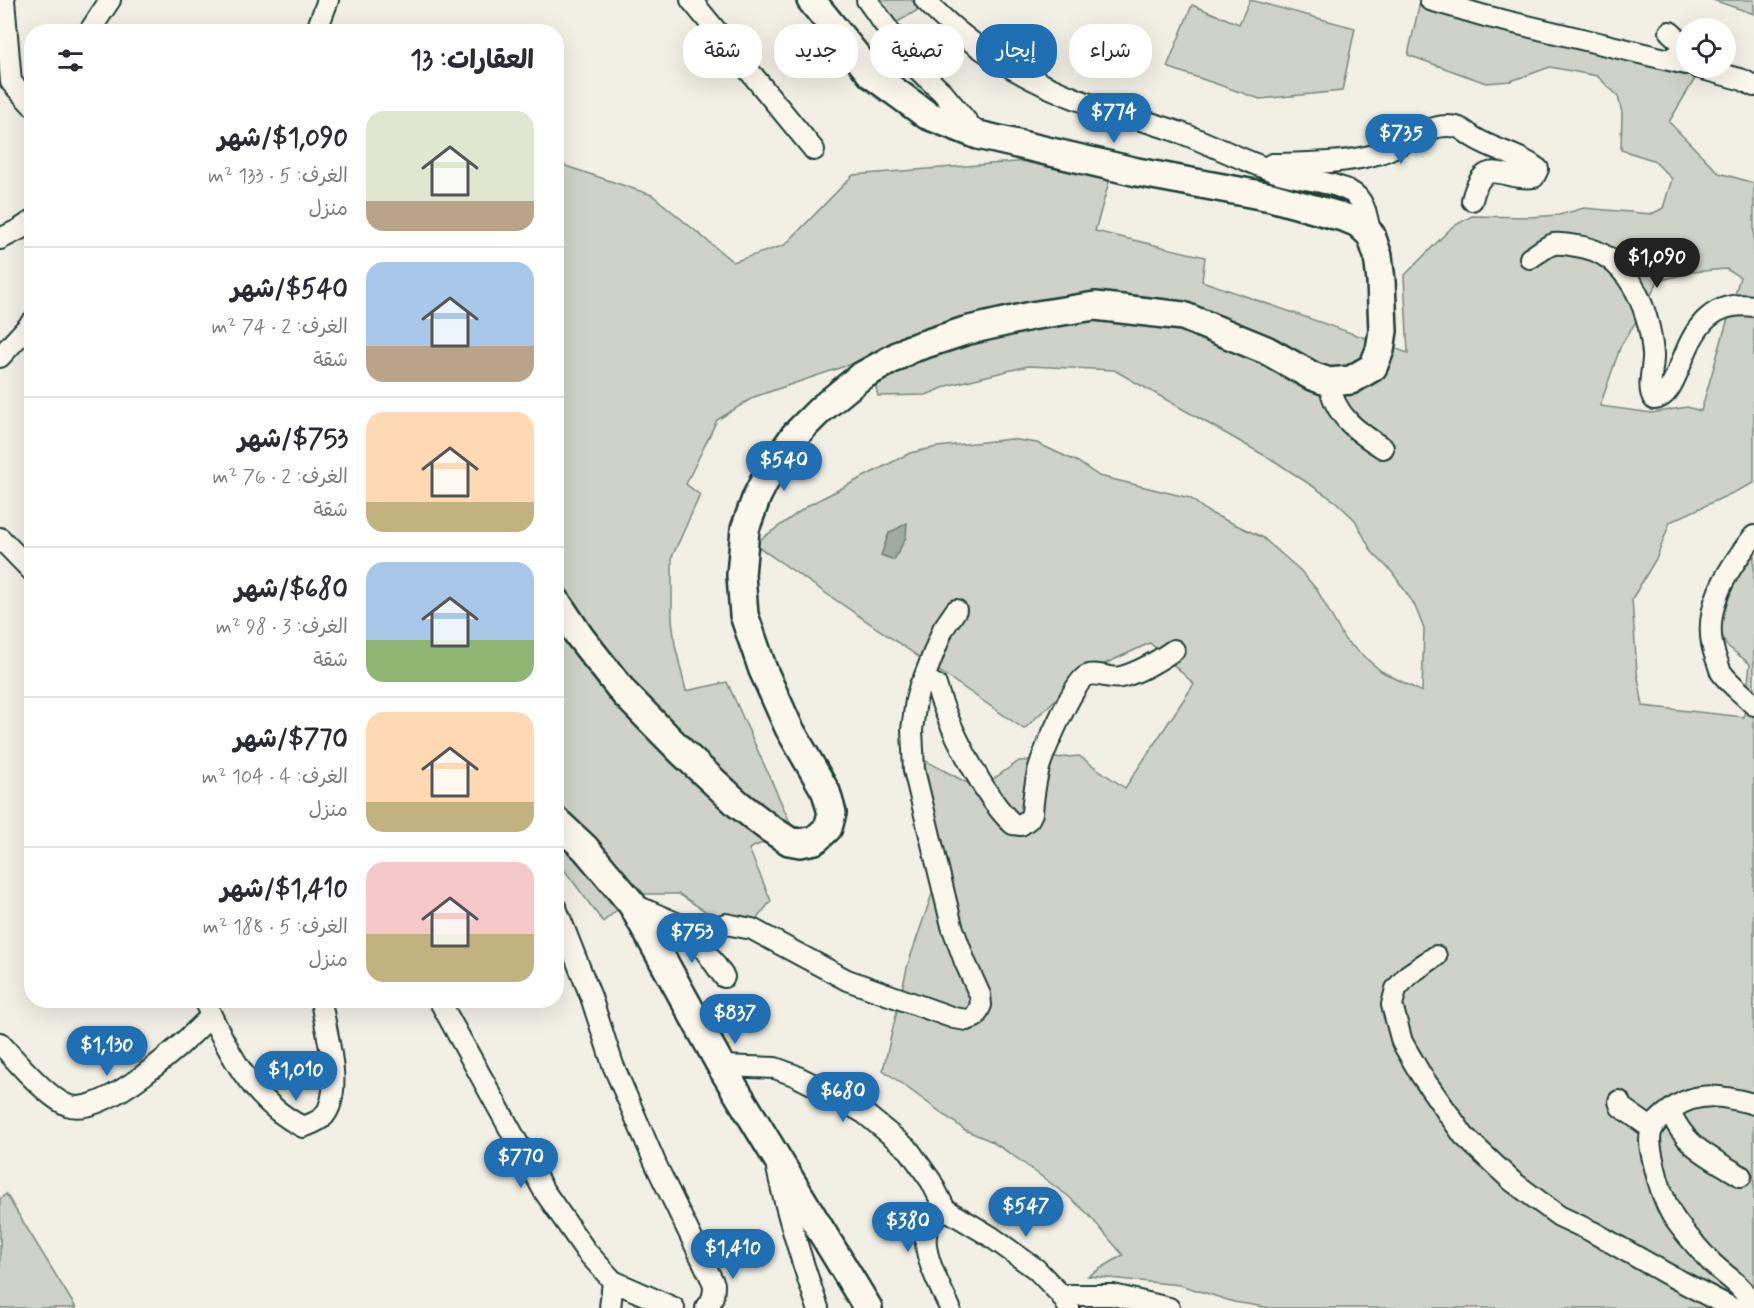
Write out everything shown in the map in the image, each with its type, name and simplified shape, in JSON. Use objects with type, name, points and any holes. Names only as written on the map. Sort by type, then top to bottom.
[{"type":"street","points":[[4,0],[11,82],[24,96]]},
{"type":"street","points":[[94,24],[110,0]]},
{"type":"street","points":[[319,24],[328,0]]},
{"type":"street","points":[[692,0],[814,150]]},
{"type":"street","points":[[811,0],[871,74],[927,115],[978,135],[1126,169],[1270,197],[1346,218],[1358,223],[1371,235]]},
{"type":"street","points":[[867,0],[915,67],[942,92],[978,135]]},
{"type":"street","points":[[564,613],[624,693],[682,753],[738,804],[789,841],[800,843],[815,840],[828,828],[832,813],[826,792],[789,728],[763,670],[744,615],[741,575],[745,529],[757,495],[771,469],[795,435],[820,410],[860,377],[910,349],[965,331],[1031,316],[1095,306],[1183,316],[1283,358],[1312,376],[1329,382],[1352,380],[1373,367],[1380,350],[1383,331],[1378,256],[1362,201],[1352,192],[1266,169],[1185,135],[1085,102],[1010,69],[968,40],[925,0]]},
{"type":"street","points":[[1430,0],[1485,16],[1676,61]]},
{"type":"street","points":[[1670,32],[1676,37]]},
{"type":"street","points":[[1736,78],[1754,86]]},
{"type":"street","points":[[1266,169],[1272,164],[1334,161],[1379,154],[1427,130],[1445,125],[1459,126],[1487,145],[1538,169],[1534,177],[1524,179],[1506,173],[1489,172],[1481,177],[1472,200]]},
{"type":"street","points":[[0,239],[24,226]]},
{"type":"street","points":[[1530,258],[1553,244],[1593,248],[1610,258],[1635,288],[1642,302],[1653,355],[1651,392],[1654,399],[1662,397],[1672,385],[1694,336],[1708,317],[1716,310],[1730,306],[1754,306]]},
{"type":"street","points":[[0,357],[24,331]]},
{"type":"street","points":[[1329,382],[1332,399],[1343,417],[1365,437],[1383,448]]},
{"type":"street","points":[[1754,536],[1737,557],[1717,592],[1710,631],[1712,646],[1721,671],[1754,705]]},
{"type":"street","points":[[0,538],[24,563]]},
{"type":"street","points":[[632,904],[690,929],[703,931],[726,924],[752,929],[847,980],[954,1018],[967,1020],[975,1017],[981,1005],[980,995],[952,926],[914,770],[912,730],[916,700],[922,683],[943,629],[956,610]]},
{"type":"street","points":[[922,683],[928,681],[936,685],[943,706],[992,801],[1013,824],[1021,825],[1029,819],[1032,813],[1038,771],[1044,755],[1071,697],[1083,678],[1091,674],[1120,677],[1156,662],[1174,650]]},
{"type":"street","points":[[564,828],[585,848],[632,904],[721,1066],[868,1308]]},
{"type":"street","points":[[564,928],[591,997],[613,1065],[657,1167],[714,1284],[712,1302],[706,1308]]},
{"type":"street","points":[[690,929],[724,977]]},
{"type":"street","points":[[1436,956],[1408,975],[1396,988],[1392,1005],[1402,1042],[1421,1075],[1464,1136],[1512,1181],[1559,1216],[1732,1308]]},
{"type":"street","points":[[208,1008],[234,1060],[251,1084],[269,1105],[303,1127],[316,1123],[324,1115],[332,1100],[333,1074],[322,1008]]},
{"type":"street","points":[[0,1043],[51,1094],[68,1106],[82,1108],[114,1095],[130,1085],[189,1038],[208,1008]]},
{"type":"street","points":[[443,1008],[544,1191],[586,1251],[613,1281],[674,1308]]},
{"type":"street","points":[[721,1066],[775,1068],[826,1091],[864,1113],[909,1150],[925,1172],[945,1209],[1012,1251],[1036,1269],[1065,1302],[1113,1295],[1169,1308]]},
{"type":"street","points":[[1751,1308],[1747,1296],[1711,1262],[1673,1216],[1661,1194],[1650,1149],[1652,1128],[1659,1118],[1694,1098],[1708,1095],[1754,1104]]},
{"type":"street","points":[[1618,1101],[1621,1107],[1652,1128]]},
{"type":"street","points":[[1670,1111],[1676,1125],[1692,1145],[1741,1176]]},
{"type":"street","points":[[774,1154],[785,1208],[818,1308]]},
{"type":"street","points":[[945,1209],[934,1218],[925,1238],[927,1251],[950,1308]]},
{"type":"street","points":[[610,1308],[613,1281]]},
{"type":"shaded area","points":[[873,0],[912,0],[918,10],[894,24],[887,24]]},
{"type":"shaded area","points":[[1250,0],[1355,28],[1342,91],[1260,99],[1167,67],[1192,5],[1239,24]]},
{"type":"shaded area","points":[[1713,0],[1754,0],[1754,14]]},
{"type":"shaded area","points":[[1419,6],[1676,67],[1676,78],[1695,78],[1669,122],[1719,173],[1754,183],[1754,483],[1670,522],[1657,557],[1632,599],[1637,672],[1643,706],[1744,717],[1750,664],[1726,645],[1719,627],[1736,577],[1754,542],[1754,1308],[1271,1308],[1234,1302],[1180,1285],[1088,1276],[1123,1255],[1088,1214],[1068,1196],[1011,1154],[991,1141],[965,1130],[883,1070],[908,964],[943,862],[924,760],[979,789],[1019,761],[1079,756],[1125,788],[1194,684],[1150,643],[1083,674],[1024,729],[754,544],[809,505],[910,453],[937,447],[1011,439],[1037,443],[1078,462],[1099,476],[1190,498],[1208,512],[1262,537],[1300,570],[1317,590],[1345,640],[1381,671],[1422,692],[1424,629],[1414,604],[1392,572],[1372,552],[1355,520],[1335,501],[1276,462],[1114,370],[1028,366],[950,385],[926,395],[878,396],[869,358],[754,397],[717,420],[686,484],[700,495],[672,557],[672,619],[675,645],[686,691],[727,682],[793,829],[749,849],[771,901],[743,936],[679,894],[636,894],[603,922],[564,869],[564,165],[652,195],[733,262],[785,245],[853,175],[1117,154],[1095,231],[1205,257],[1202,281],[1408,353],[1404,276],[1452,227],[1472,216],[1559,215],[1584,208],[1652,214],[1663,208],[1672,179],[1653,160],[1621,150],[1622,113],[1618,96],[1597,76],[1550,67],[1511,81],[1486,83],[1408,55]],"holes":[[[1726,269],[1740,277],[1701,411],[1687,407],[1652,413],[1600,406],[1621,345],[1644,309],[1658,281],[1692,272]]]},
{"type":"shaded area","points":[[907,523],[906,537],[894,560],[881,555],[889,533]]},
{"type":"shaded area","points":[[6,1194],[76,1308],[0,1308],[0,1199]]}]
